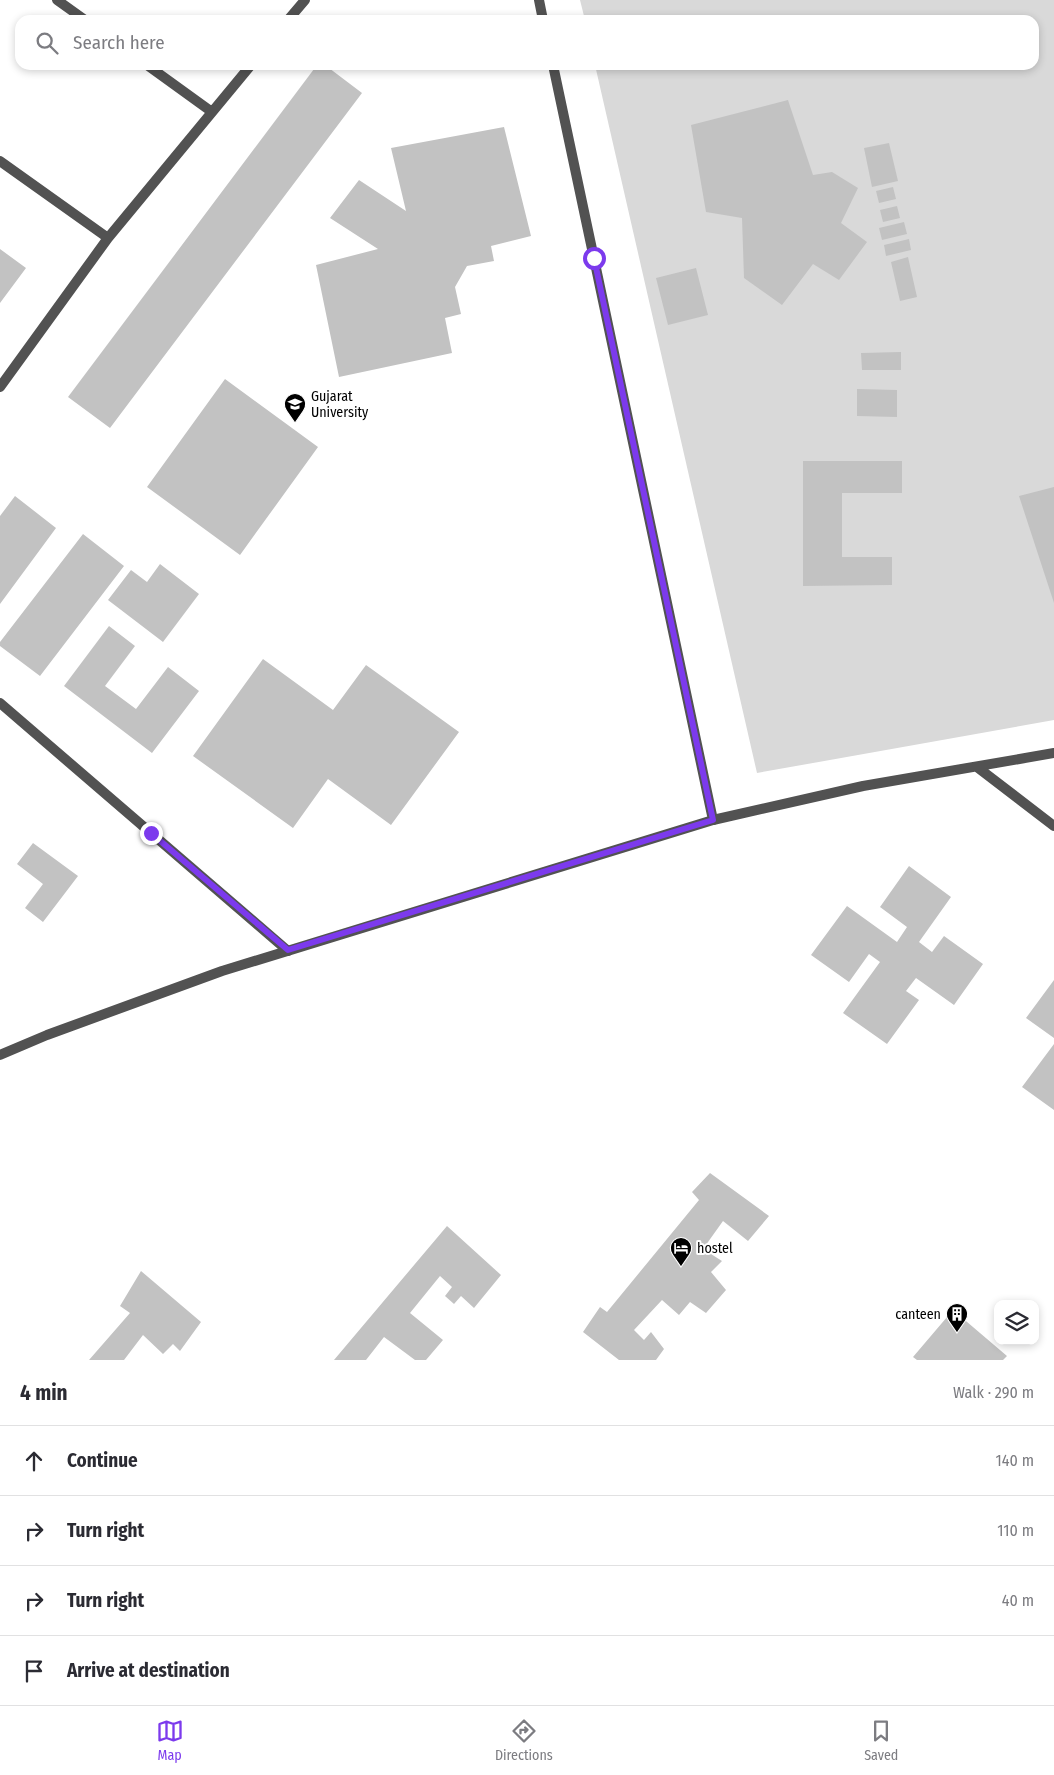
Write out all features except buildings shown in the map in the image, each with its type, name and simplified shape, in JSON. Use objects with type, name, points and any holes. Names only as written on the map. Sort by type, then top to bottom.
[{"type":"street","points":[[57,0],[78,15]]},
{"type":"street","points":[[292,15],[304,0]]},
{"type":"street","points":[[539,0],[542,15]]},
{"type":"street","points":[[154,70],[212,112]]},
{"type":"street","points":[[0,387],[108,238],[247,70]]},
{"type":"street","points":[[554,70],[713,820]]},
{"type":"street","points":[[0,161],[108,238]]},
{"type":"street","points":[[0,703],[288,950]]},
{"type":"street","points":[[0,1055],[47,1035],[222,971],[713,820],[862,786],[1054,753]]},
{"type":"street","points":[[977,767],[1054,826]]},
{"type":"shaded area","points":[[580,0],[1054,0],[1054,720],[757,773],[596,70],[1039,70],[1039,15],[584,15]]},
{"type":"place","name":"Gujarat University","points":[[295,423]]},
{"type":"place","name":"hostel","points":[[681,1267]]},
{"type":"place","name":"canteen","points":[[957,1333]]},
{"type":"route","points":[[151,833],[288,950],[713,820],[594,258]]}]
